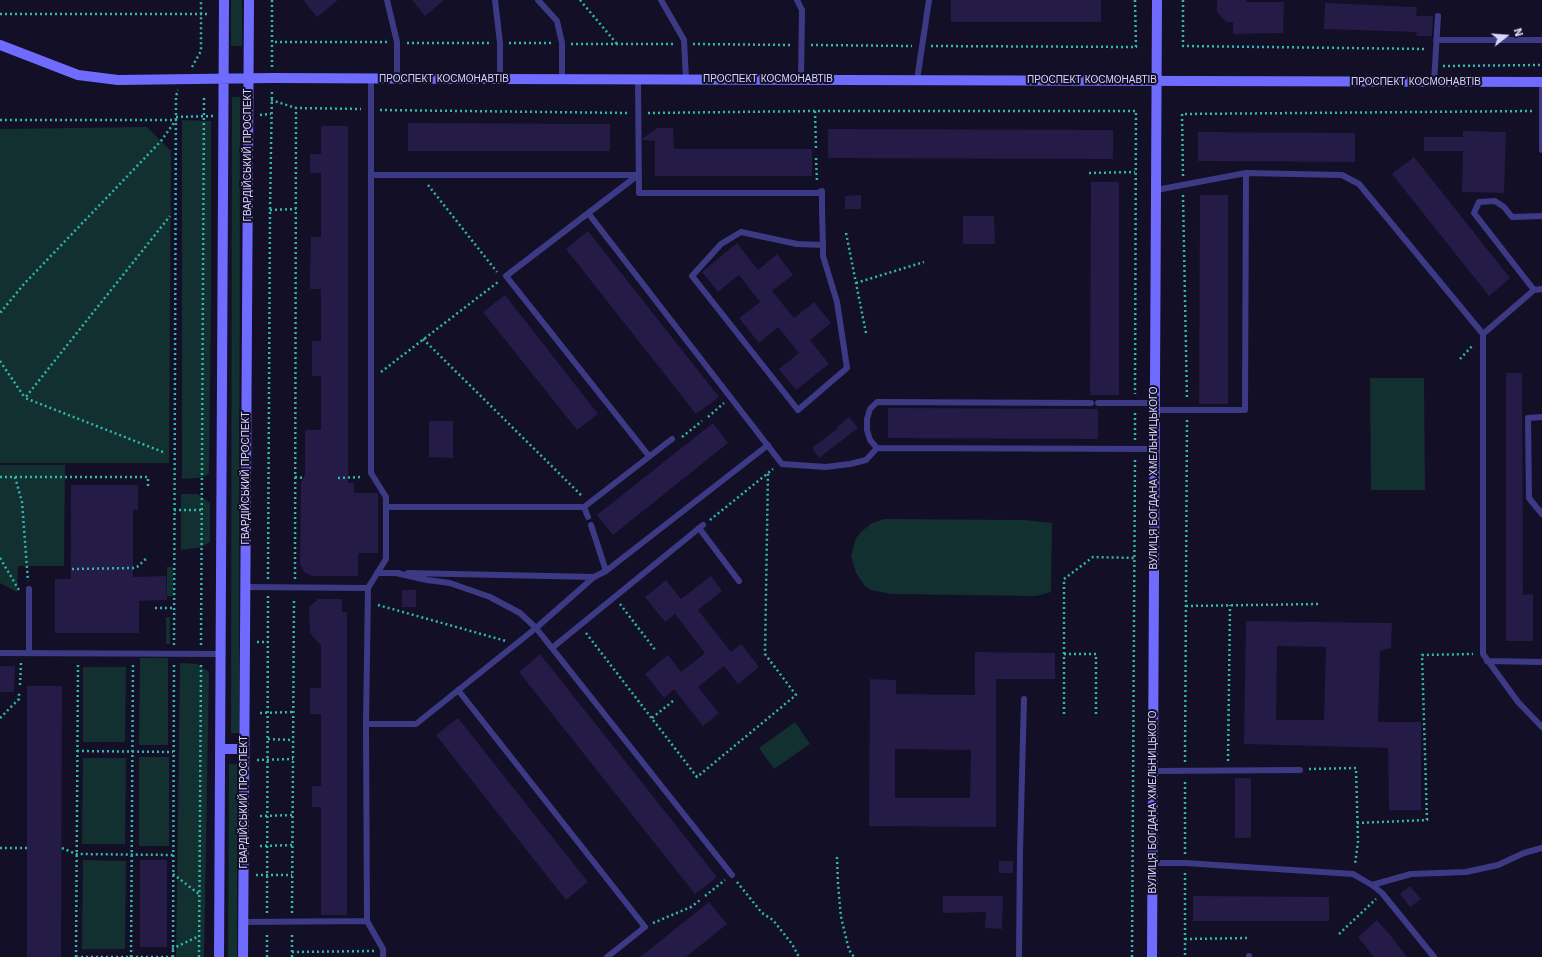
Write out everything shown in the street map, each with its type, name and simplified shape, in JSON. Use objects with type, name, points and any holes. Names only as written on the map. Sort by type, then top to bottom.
[{"type":"main road","points":[[219,957],[224,0]]},
{"type":"main road","name":"ГВАРДІЙСЬКИЙ ПРОСПЕКТ","points":[[244,957],[249,0]]},
{"type":"main road","name":"ВУЛИЦЯ БОГДАНА ХМЕЛЬНИЦЬКОГО","points":[[1152,957],[1157,0]]},
{"type":"main road","name":"ПРОСПЕКТ КОСМОНАВТІВ","points":[[0,45],[78,75],[118,80],[397,78],[1542,82]]},
{"type":"main road","points":[[220,749],[244,749]]},
{"type":"lane","points":[[387,0],[397,42],[397,78]]},
{"type":"lane","points":[[495,0],[500,43],[500,79]]},
{"type":"lane","points":[[538,0],[557,21],[562,44],[562,79]]},
{"type":"lane","points":[[661,0],[686,44],[686,79]]},
{"type":"lane","points":[[797,0],[802,10],[800,79]]},
{"type":"lane","points":[[917,80],[929,0]]},
{"type":"lane","points":[[1434,82],[1438,16]]},
{"type":"lane","points":[[1436,40],[1542,40]]},
{"type":"lane","points":[[371,78],[371,473],[386,497],[386,559],[368,588],[366,724],[367,921],[383,954]]},
{"type":"lane","points":[[638,79],[639,194],[817,193],[822,191],[823,245],[823,256],[837,302],[847,368],[798,410],[692,276],[721,244],[741,232],[797,244],[823,245]]},
{"type":"lane","points":[[1542,82],[1542,150]]},
{"type":"lane","points":[[1156,190],[1246,173],[1342,175],[1358,184],[1483,334],[1483,654],[1518,702],[1542,728]]},
{"type":"lane","points":[[1098,403],[1155,406],[1187,410],[1245,410],[1246,173]]},
{"type":"lane","points":[[371,175],[638,174]]},
{"type":"lane","points":[[638,174],[504,277],[649,456]]},
{"type":"lane","points":[[1534,290],[1474,213],[1479,202],[1495,201],[1504,207],[1512,217],[1542,216]]},
{"type":"lane","points":[[588,213],[782,464],[826,467],[866,460],[876,448]]},
{"type":"lane","points":[[1483,334],[1534,290],[1542,289]]},
{"type":"lane","points":[[876,448],[870,440],[867,430],[867,419],[870,409],[877,402],[1090,403]]},
{"type":"lane","points":[[1542,417],[1528,418],[1529,498],[1542,514]]},
{"type":"lane","points":[[386,507],[586,505],[672,439]]},
{"type":"lane","points":[[366,724],[416,724],[517,644],[594,577],[606,571],[768,445]]},
{"type":"lane","points":[[876,448],[1154,449]]},
{"type":"lane","points":[[586,505],[588,517]]},
{"type":"lane","points":[[591,525],[606,571]]},
{"type":"lane","points":[[552,648],[701,527],[740,581]]},
{"type":"lane","points":[[377,573],[594,577]]},
{"type":"lane","points":[[396,573],[450,584],[490,597],[520,613],[536,628],[733,877]]},
{"type":"lane","points":[[245,587],[368,588]]},
{"type":"lane","points":[[28,588],[29,653]]},
{"type":"lane","points":[[0,653],[221,654]]},
{"type":"lane","points":[[1487,661],[1542,662]]},
{"type":"lane","points":[[458,690],[645,927],[607,957]]},
{"type":"lane","points":[[1019,957],[1024,699]]},
{"type":"lane","points":[[1153,771],[1300,770]]},
{"type":"lane","points":[[1372,885],[1411,874],[1466,872],[1498,865],[1542,848]]},
{"type":"lane","points":[[1152,863],[1185,863],[1353,874],[1372,885],[1382,893],[1434,957]]},
{"type":"lane","points":[[244,922],[367,921]]},
{"type":"path","points":[[78,653],[76,957],[173,957],[176,96],[184,79],[201,51],[200,0]]},
{"type":"path","points":[[267,957],[272,0]]},
{"type":"path","points":[[580,0],[617,44]]},
{"type":"path","points":[[272,42],[1136,47],[1135,0]]},
{"type":"path","points":[[1183,0],[1183,46],[1435,49]]},
{"type":"path","points":[[0,14],[210,14]]},
{"type":"path","points":[[1435,66],[1542,65]]},
{"type":"path","points":[[199,957],[204,96]]},
{"type":"path","points":[[271,100],[296,108]]},
{"type":"path","points":[[1185,957],[1187,410],[1182,114],[1542,110]]},
{"type":"path","points":[[815,111],[816,149]]},
{"type":"path","points":[[0,120],[176,120]]},
{"type":"path","points":[[0,313],[24,284],[161,141],[176,120]]},
{"type":"path","points":[[816,158],[817,193]]},
{"type":"path","points":[[1089,173],[1136,172]]},
{"type":"path","points":[[371,380],[504,277],[420,175]]},
{"type":"path","points":[[270,210],[296,209]]},
{"type":"path","points":[[25,398],[170,216]]},
{"type":"path","points":[[846,233],[866,333]]},
{"type":"path","points":[[856,283],[924,262]]},
{"type":"path","points":[[423,339],[586,505]]},
{"type":"path","points":[[0,360],[25,398],[163,452]]},
{"type":"path","points":[[708,417],[731,398]]},
{"type":"path","points":[[672,439],[674,442],[702,421]]},
{"type":"path","points":[[580,625],[697,777],[796,695],[765,654],[768,472],[701,527]]},
{"type":"path","points":[[0,477],[148,477],[148,489]]},
{"type":"path","points":[[15,477],[22,502],[28,588]]},
{"type":"path","points":[[295,477],[304,478]]},
{"type":"path","points":[[338,478],[373,477]]},
{"type":"path","points":[[174,510],[202,510]]},
{"type":"path","points":[[72,570],[133,568],[137,567],[148,557]]},
{"type":"path","points":[[1064,714],[1064,579],[1093,557],[1134,558]]},
{"type":"path","points":[[0,558],[29,607]]},
{"type":"path","points":[[615,597],[656,651]]},
{"type":"path","points":[[368,602],[517,644]]},
{"type":"path","points":[[1186,606],[1320,604]]},
{"type":"path","points":[[1228,770],[1230,605]]},
{"type":"path","points":[[155,608],[174,608]]},
{"type":"path","points":[[20,685],[21,653]]},
{"type":"path","points":[[131,957],[133,653]]},
{"type":"path","points":[[1064,654],[1096,654],[1096,714]]},
{"type":"path","points":[[1358,822],[1427,820],[1422,655],[1483,654]]},
{"type":"path","points":[[0,718],[19,699],[19,692]]},
{"type":"path","points":[[652,718],[673,701]]},
{"type":"path","points":[[260,713],[294,712]]},
{"type":"path","points":[[268,739],[293,740]]},
{"type":"path","points":[[77,752],[173,752]]},
{"type":"path","points":[[258,760],[293,759]]},
{"type":"path","points":[[1300,770],[1356,768],[1358,842],[1353,874]]},
{"type":"path","points":[[260,816],[293,816]]},
{"type":"path","points":[[260,846],[293,845]]},
{"type":"path","points":[[0,848],[27,848]]},
{"type":"path","points":[[62,848],[76,854],[173,855]]},
{"type":"path","points":[[837,857],[841,917],[849,950],[854,957]]},
{"type":"path","points":[[173,874],[199,894]]},
{"type":"path","points":[[256,875],[292,875]]},
{"type":"path","points":[[705,896],[733,877],[762,913],[773,920],[792,944],[799,957]]},
{"type":"path","points":[[1338,934],[1382,893]]},
{"type":"path","points":[[645,927],[691,907],[700,900]]},
{"type":"path","points":[[172,949],[199,936]]},
{"type":"path","points":[[1185,940],[1250,938]]},
{"type":"path","points":[[292,952],[383,954]]},
{"type":"green space","points":[[231,0],[242,0],[242,46],[231,46]]},
{"type":"green space","points":[[232,97],[240,97],[239,733],[231,733]]},
{"type":"green space","points":[[182,120],[211,121],[211,300],[209,473],[206,476],[198,478],[182,479]]},
{"type":"green space","points":[[147,127],[171,151],[169,463],[0,463],[0,129]]},
{"type":"green space","points":[[1370,378],[1424,378],[1425,490],[1371,490]]},
{"type":"green space","points":[[0,465],[65,465],[64,566],[18,566],[17,592],[0,583]]},
{"type":"green space","points":[[181,494],[198,494],[210,503],[210,542],[202,547],[181,550]]},
{"type":"green space","points":[[884,519],[1025,520],[1052,523],[1051,592],[1036,596],[891,594],[871,590],[865,586],[856,573],[851,556],[856,538],[862,531],[872,523]]},
{"type":"green space","points":[[167,567],[173,567],[173,596],[167,596]]},
{"type":"green space","points":[[166,617],[170,617],[170,644],[166,644]]},
{"type":"green space","points":[[140,658],[168,658],[168,745],[139,745]]},
{"type":"green space","points":[[180,663],[197,664],[209,672],[204,957],[176,957]]},
{"type":"green space","points":[[83,667],[126,667],[125,742],[83,742]]},
{"type":"green space","points":[[795,722],[810,744],[774,769],[759,748]]},
{"type":"green space","points":[[139,757],[169,757],[169,846],[139,846]]},
{"type":"green space","points":[[83,758],[126,758],[125,844],[82,844]]},
{"type":"green space","points":[[229,764],[237,764],[237,957],[228,957]]},
{"type":"green space","points":[[83,860],[126,861],[125,949],[82,949]]},
{"type":"building","points":[[303,0],[338,0],[317,17]]},
{"type":"building","points":[[412,0],[444,0],[425,16]]},
{"type":"building","points":[[951,0],[1101,0],[1101,22],[951,22]]},
{"type":"building","points":[[1217,0],[1284,2],[1283,33],[1233,34],[1233,22],[1226,22],[1217,12]]},
{"type":"building","points":[[1325,3],[1417,7],[1416,16],[1433,16],[1432,36],[1417,36],[1416,32],[1324,29]]},
{"type":"building","points":[[408,123],[610,124],[610,151],[408,151]]},
{"type":"building","points":[[321,126],[348,126],[348,483],[354,483],[354,493],[378,493],[378,553],[358,553],[358,576],[312,576],[304,572],[300,564],[301,482],[305,475],[305,430],[321,430],[321,376],[312,376],[312,341],[321,341],[321,289],[310,289],[310,274],[311,237],[321,237],[321,173],[310,173],[310,154],[321,154]]},
{"type":"building","points":[[657,128],[673,128],[674,149],[812,149],[812,176],[655,176],[655,141],[643,140],[643,138]]},
{"type":"building","points":[[828,129],[1113,130],[1113,159],[828,158]]},
{"type":"building","points":[[1463,131],[1506,132],[1504,193],[1462,192],[1463,151],[1424,151],[1424,137],[1463,137]]},
{"type":"building","points":[[1198,132],[1355,133],[1355,162],[1198,161]]},
{"type":"building","points":[[1414,157],[1510,278],[1489,296],[1392,174]]},
{"type":"building","points":[[1091,182],[1119,182],[1119,395],[1090,395]]},
{"type":"building","points":[[861,195],[861,209],[845,209],[845,196]]},
{"type":"building","points":[[1200,195],[1228,195],[1228,404],[1199,404]]},
{"type":"building","points":[[963,216],[994,216],[995,244],[963,244]]},
{"type":"building","points":[[588,231],[719,397],[696,414],[566,249]]},
{"type":"building","points":[[737,243],[758,270],[777,254],[793,275],[772,291],[794,318],[814,302],[831,323],[810,340],[829,364],[796,390],[779,369],[799,353],[778,327],[759,343],[739,318],[760,302],[739,275],[718,292],[702,272]]},
{"type":"building","points":[[505,295],[598,414],[577,430],[483,312]]},
{"type":"building","points":[[1506,373],[1522,373],[1523,595],[1533,594],[1533,641],[1506,641]]},
{"type":"building","points":[[888,408],[1098,409],[1098,439],[888,438]]},
{"type":"building","points":[[849,417],[858,428],[819,458],[812,448],[838,428],[837,427]]},
{"type":"building","points":[[429,421],[453,421],[453,458],[429,457]]},
{"type":"building","points":[[713,423],[728,443],[613,535],[597,515]]},
{"type":"building","points":[[71,485],[138,485],[138,510],[133,510],[133,577],[166,576],[167,600],[139,601],[139,633],[55,633],[55,579],[71,579]]},
{"type":"building","points":[[711,576],[722,591],[698,610],[731,652],[741,644],[759,667],[738,684],[724,666],[698,687],[719,713],[703,726],[674,689],[664,698],[645,674],[668,655],[681,672],[705,653],[675,614],[665,622],[645,597],[666,580],[681,599]]},
{"type":"building","points":[[402,590],[416,590],[416,607],[402,607]]},
{"type":"building","points":[[318,599],[342,599],[342,612],[347,612],[347,915],[321,915],[321,807],[312,807],[312,786],[321,786],[321,714],[310,714],[310,688],[321,688],[321,646],[310,633],[309,607]]},
{"type":"building","points":[[1246,621],[1392,623],[1391,648],[1380,651],[1378,722],[1421,722],[1421,810],[1389,810],[1388,748],[1244,744]],"holes":[[[1277,646],[1326,647],[1324,720],[1276,720]]]},
{"type":"building","points":[[975,652],[1055,653],[1055,679],[996,679],[996,827],[869,826],[870,679],[896,680],[896,694],[975,695]],"holes":[[[895,749],[971,750],[970,798],[895,798]]]},
{"type":"building","points":[[540,654],[717,877],[695,894],[519,672]]},
{"type":"building","points":[[0,666],[15,666],[14,692],[0,692]]},
{"type":"building","points":[[27,686],[62,686],[61,957],[27,957]]},
{"type":"building","points":[[458,718],[588,882],[566,900],[436,735]]},
{"type":"building","points":[[1235,778],[1251,778],[1251,838],[1235,838]]},
{"type":"building","points":[[140,860],[167,860],[167,947],[140,947]]},
{"type":"building","points":[[999,861],[1013,861],[1013,873],[999,873]]},
{"type":"building","points":[[1410,886],[1421,899],[1410,907],[1400,894]]},
{"type":"building","points":[[943,896],[1003,896],[1002,929],[985,928],[986,912],[943,913]]},
{"type":"building","points":[[1193,896],[1329,897],[1329,921],[1193,921]]},
{"type":"building","points":[[709,902],[727,924],[686,957],[640,957]]},
{"type":"building","points":[[1377,920],[1407,957],[1374,957],[1358,937]]}]
